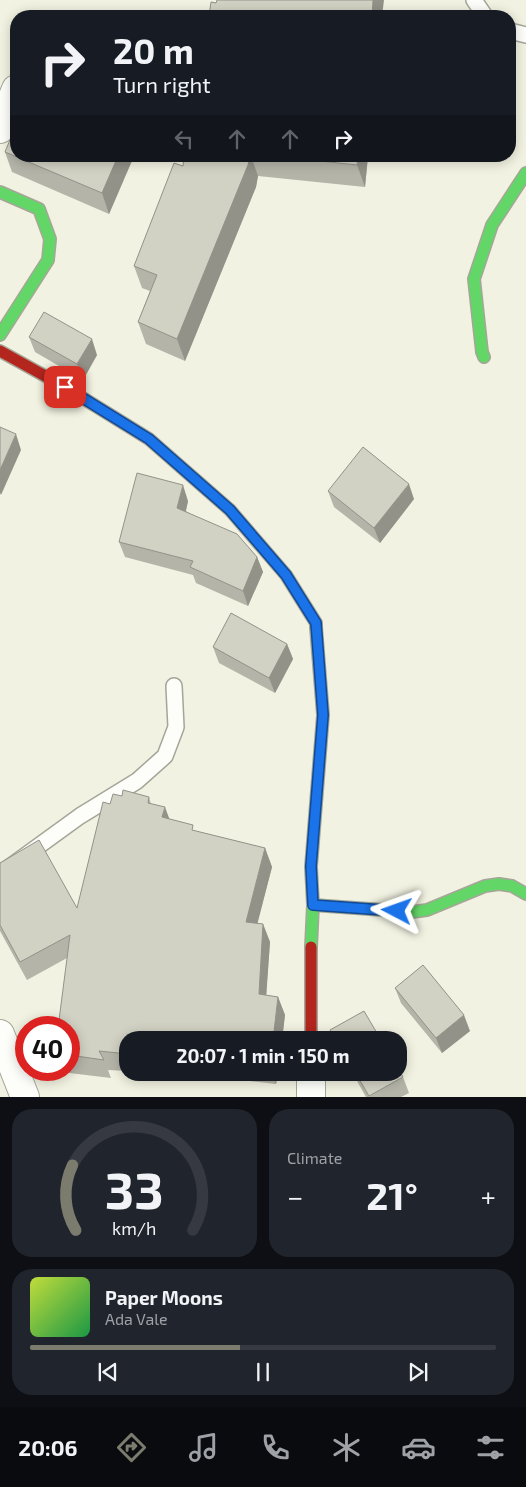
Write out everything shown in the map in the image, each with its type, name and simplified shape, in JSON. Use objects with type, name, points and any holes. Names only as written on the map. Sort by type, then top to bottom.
[{"type":"street","points":[[0,129],[10,103]]},
{"type":"street","points":[[484,357],[474,278],[492,224],[526,172]]},
{"type":"street","points":[[0,192],[39,209],[50,239],[48,260],[0,335]]},
{"type":"street","points":[[0,351],[65,387],[149,439],[230,510],[286,575],[316,623],[323,715],[311,866],[313,905],[311,927],[311,1031]]},
{"type":"street","points":[[313,905],[414,912],[441,907],[486,884],[505,882],[526,894]]},
{"type":"street","points":[[0,1034],[25,1097]]},
{"type":"street","points":[[311,1081],[311,1097]]},
{"type":"lane","points":[[0,874],[80,816],[137,781],[165,756],[176,727],[174,686]]},
{"type":"building","points":[[217,0],[373,0],[372,10],[210,10],[211,2],[216,3]]},
{"type":"building","points":[[10,140],[10,154],[5,152]]},
{"type":"building","points":[[29,162],[115,162],[102,193]]},
{"type":"building","points":[[183,162],[249,162],[177,339],[138,322],[157,275],[134,266],[174,163],[183,166]]},
{"type":"building","points":[[329,162],[357,162],[357,165]]},
{"type":"building","points":[[44,312],[92,339],[77,364],[29,337]]},
{"type":"building","points":[[0,427],[16,434],[0,470]]},
{"type":"building","points":[[363,447],[409,484],[374,528],[328,491]]},
{"type":"building","points":[[137,473],[183,485],[177,508],[237,534],[257,557],[243,591],[190,567],[193,561],[119,542]]},
{"type":"building","points":[[231,613],[287,644],[269,678],[213,647]]},
{"type":"building","points":[[123,790],[149,797],[148,803],[165,807],[162,817],[193,825],[192,830],[265,848],[246,922],[263,924],[259,994],[278,997],[274,1031],[119,1031],[119,1053],[99,1051],[104,1060],[80,1057],[80,1016],[60,1016],[70,935],[20,962],[0,925],[0,863],[39,840],[77,908],[103,802],[110,804],[113,794],[122,796]]},
{"type":"building","points":[[423,965],[464,1015],[436,1038],[395,988]]},
{"type":"building","points":[[364,1011],[376,1031],[331,1031]]},
{"type":"building","points":[[360,1081],[396,1081],[369,1096]]},
{"type":"traffic: fast","points":[[484,357],[474,279],[492,225],[526,173]]},
{"type":"traffic: fast","points":[[0,192],[39,209],[50,239],[48,260],[0,335]]},
{"type":"traffic: fast","points":[[311,947],[313,905],[311,867],[323,715],[316,627]]},
{"type":"traffic: fast","points":[[313,905],[412,912],[427,910],[485,886],[499,884],[512,886],[526,894]]},
{"type":"traffic: jam","points":[[0,351],[65,387],[149,439],[230,510],[286,575],[316,623],[316,627]]},
{"type":"traffic: jam","points":[[311,947],[311,1031]]},
{"type":"route","points":[[65,387],[149,439],[230,510],[286,575],[316,623],[323,715],[311,866],[313,905],[397,911]]}]
